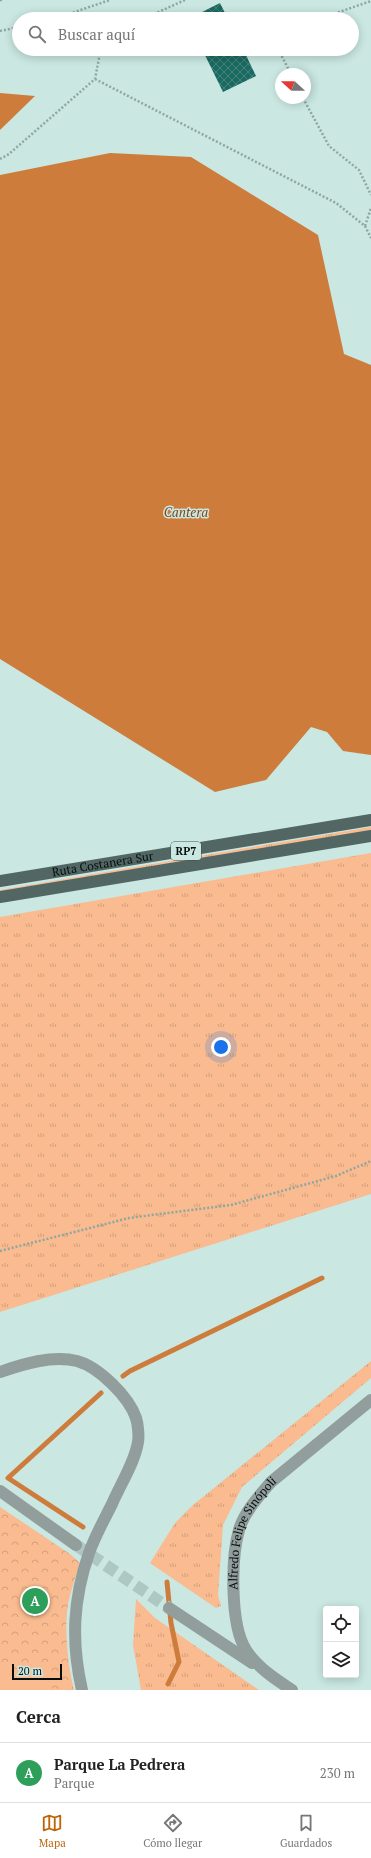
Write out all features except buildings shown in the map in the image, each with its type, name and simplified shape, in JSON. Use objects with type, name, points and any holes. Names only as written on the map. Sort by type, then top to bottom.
[{"type":"main road","name":"Ruta Costanera Sur","points":[[0,881],[371,820]]},
{"type":"main road","name":"Ruta Costanera Sur","points":[[0,896],[371,836]]},
{"type":"street","points":[[0,1372],[24,1364],[54,1360],[76,1361],[92,1367],[107,1379],[125,1398],[137,1419],[138,1442],[130,1466],[89,1553],[80,1585],[74,1617],[77,1667],[82,1690]]},
{"type":"street","name":"Alfredo Felipe Sinópoli","points":[[292,1690],[266,1672],[246,1651],[240,1638],[234,1612],[234,1554],[239,1529],[256,1500],[271,1482],[371,1400]]},
{"type":"street","points":[[0,1491],[76,1545]]},
{"type":"street","points":[[169,1608],[266,1672]]},
{"type":"path","points":[[75,12],[110,0]]},
{"type":"path","points":[[158,12],[185,0]]},
{"type":"path","points":[[340,12],[371,1]]},
{"type":"path","points":[[0,31],[12,28]]},
{"type":"path","points":[[0,159],[9,154],[95,79],[99,56]]},
{"type":"path","points":[[282,56],[288,68]]},
{"type":"path","points":[[95,79],[336,203],[365,226],[371,238]]},
{"type":"path","points":[[306,104],[329,146],[359,170],[371,195]]},
{"type":"path","points":[[365,226],[371,208]]},
{"type":"path","points":[[0,1251],[128,1218],[231,1205],[336,1176],[371,1161]]},
{"type":"green space","points":[[371,827],[371,831],[0,893],[0,890]]},
{"type":"green space","points":[[371,853],[371,1194],[0,1312],[0,917]]},
{"type":"green space","points":[[371,1361],[371,1378],[242,1487],[223,1525],[218,1595],[221,1606],[216,1608],[150,1563],[175,1523],[193,1505]]},
{"type":"green space","points":[[0,1507],[70,1554],[80,1563],[69,1599],[66,1621],[69,1661],[74,1690],[0,1690]]},
{"type":"green space","points":[[136,1599],[155,1618],[259,1690],[141,1690],[133,1645]]},
{"type":"green space","points":[[39,1659],[53,1690],[0,1690],[0,1676]]},
{"type":"water","points":[[0,93],[35,96],[0,130]]},
{"type":"water","name":"Cantera","points":[[110,153],[191,157],[318,235],[344,354],[371,365],[371,755],[343,751],[327,732],[311,727],[266,780],[215,792],[0,659],[0,175]]},
{"type":"waterway","points":[[123,1376],[130,1371],[322,1278]]},
{"type":"waterway","points":[[83,1527],[8,1478],[101,1393]]},
{"type":"waterway","points":[[167,1582],[171,1623],[179,1662],[168,1684]]},
{"type":"tunnel","points":[[76,1545],[169,1608]]},
{"type":"place","name":"Parque La Pedrera","points":[[35,1601]]}]
